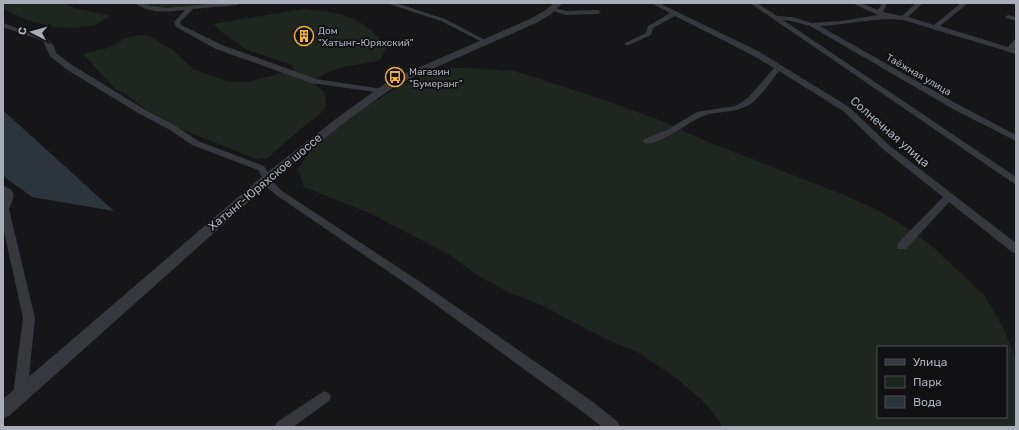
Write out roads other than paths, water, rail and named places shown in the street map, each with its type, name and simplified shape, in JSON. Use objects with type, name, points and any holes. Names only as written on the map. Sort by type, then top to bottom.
[{"type":"street","points":[[138,3],[158,10],[237,3]]},
{"type":"street","points":[[389,3],[443,20],[486,42]]},
{"type":"street","name":"Солнечная улица","points":[[654,3],[755,53],[846,109],[888,148],[948,197],[1016,249]]},
{"type":"street","points":[[753,3],[1016,182]]},
{"type":"street","points":[[854,3],[882,14],[935,27],[1012,51],[1016,41]]},
{"type":"street","points":[[882,14],[885,4],[883,3]]},
{"type":"street","points":[[903,18],[920,3]]},
{"type":"street","points":[[935,27],[965,3]]},
{"type":"street","points":[[555,6],[566,13],[598,12]]},
{"type":"street","name":"Хатынг-Юряхское шоссе","points":[[3,410],[268,178],[341,120],[382,91],[414,72],[532,21],[555,6]]},
{"type":"street","points":[[191,8],[178,22],[178,26],[219,47],[314,81],[382,91]]},
{"type":"street","points":[[627,44],[649,34],[650,27],[675,13]]},
{"type":"street","points":[[776,18],[799,20],[812,25],[841,23],[882,14]]},
{"type":"street","points":[[1008,17],[1016,20]]},
{"type":"street","points":[[3,25],[45,40],[50,46],[53,54],[78,73],[196,143],[227,157],[260,168],[268,178],[271,186],[279,193],[424,290],[588,406],[613,427]]},
{"type":"street","name":"Таёжная улица","points":[[812,25],[956,107],[1016,138]]},
{"type":"street","points":[[647,141],[670,132],[700,114],[737,108],[745,104],[752,99],[779,67]]},
{"type":"street","points":[[3,189],[9,192],[4,210],[29,318],[20,395]]},
{"type":"street","points":[[902,246],[948,197]]},
{"type":"street","points":[[282,427],[324,397]]},
{"type":"water","points":[[3,111],[114,211],[32,197],[3,176]]},
{"type":"place","name":"Дом \"Хатынг-Юряхский\"","points":[[304,36]]},
{"type":"place","name":"Магазин \"Бумеранг\"","points":[[395,77]]}]
